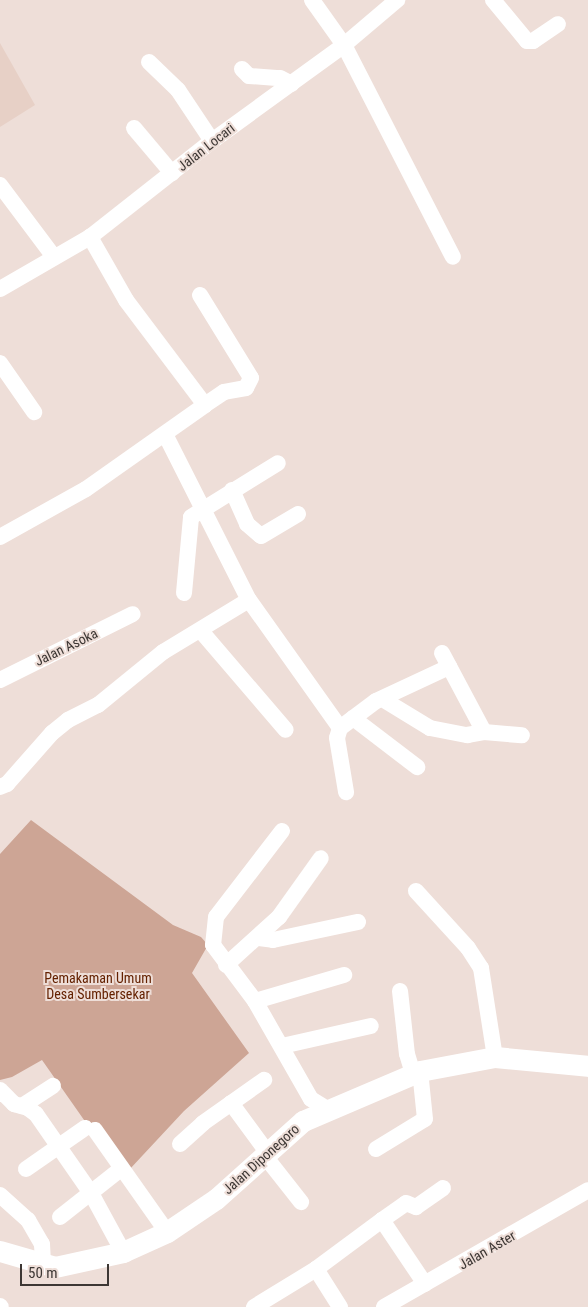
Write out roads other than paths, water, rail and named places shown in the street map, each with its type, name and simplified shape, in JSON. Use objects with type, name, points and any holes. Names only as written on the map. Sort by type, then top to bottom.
[{"type":"main road","name":"Jalan Diponegoro","points":[[0,1252],[43,1265],[70,1265],[123,1252],[167,1232],[216,1199],[304,1121],[417,1073],[495,1057],[588,1066]]},
{"type":"street","points":[[312,0],[344,45],[452,257]]},
{"type":"street","name":"Jalan Locari","points":[[2,282],[90,237],[212,141],[344,45],[397,0]]},
{"type":"street","points":[[493,0],[527,41],[533,42],[558,24]]},
{"type":"street","points":[[149,62],[178,90],[212,141]]},
{"type":"street","points":[[242,69],[249,76],[280,78],[292,84]]},
{"type":"street","points":[[134,128],[172,173]]},
{"type":"street","points":[[0,185],[54,257]]},
{"type":"street","points":[[90,237],[126,300],[205,405]]},
{"type":"street","points":[[0,537],[86,489],[166,436],[224,392],[246,388],[251,378],[200,294]]},
{"type":"street","points":[[0,363],[34,412]]},
{"type":"street","points":[[166,436],[249,600],[346,723],[416,767]]},
{"type":"street","points":[[184,593],[188,524],[193,514],[278,463]]},
{"type":"street","points":[[232,490],[247,524],[254,533],[261,536],[298,514]]},
{"type":"street","points":[[0,787],[7,784],[52,733],[68,720],[98,705],[163,652],[201,631],[249,600]]},
{"type":"street","name":"Jalan Asoka","points":[[0,680],[133,614]]},
{"type":"street","points":[[201,631],[286,730]]},
{"type":"street","points":[[346,792],[337,738],[346,723],[369,705],[384,700],[446,660],[484,732]]},
{"type":"street","points":[[384,700],[430,728],[467,735],[484,732],[522,735]]},
{"type":"street","points":[[282,831],[216,918],[213,944],[226,965],[255,1001],[311,1099],[330,1111]]},
{"type":"street","points":[[226,965],[259,938],[288,907],[321,858]]},
{"type":"street","points":[[416,891],[468,948],[482,968],[495,1057]]},
{"type":"street","points":[[259,938],[273,940],[358,922]]},
{"type":"street","points":[[255,1001],[344,975]]},
{"type":"street","points":[[376,1149],[425,1120],[417,1073],[407,1054],[400,991]]},
{"type":"street","points":[[282,1046],[371,1026]]},
{"type":"street","points":[[180,1144],[264,1080]]},
{"type":"street","points":[[22,1106],[53,1086]]},
{"type":"street","points":[[0,1090],[14,1104],[36,1114],[57,1148],[91,1194],[123,1252]]},
{"type":"street","points":[[304,1121],[311,1099]]},
{"type":"street","points":[[232,1103],[301,1202]]},
{"type":"street","points":[[26,1169],[90,1129],[167,1232]]},
{"type":"street","points":[[60,1217],[117,1172]]},
{"type":"street","points":[[254,1307],[316,1269],[406,1203],[416,1207],[443,1188]]},
{"type":"street","name":"Jalan Aster","points":[[384,1307],[407,1301],[425,1284],[588,1190]]},
{"type":"street","points":[[0,1195],[28,1220],[42,1244],[43,1265]]},
{"type":"street","points":[[382,1220],[425,1284]]},
{"type":"street","points":[[316,1269],[340,1307]]},
{"type":"park label","name":"Pemakaman Umum Desa Sumbersekar","points":[[98,986]]}]
